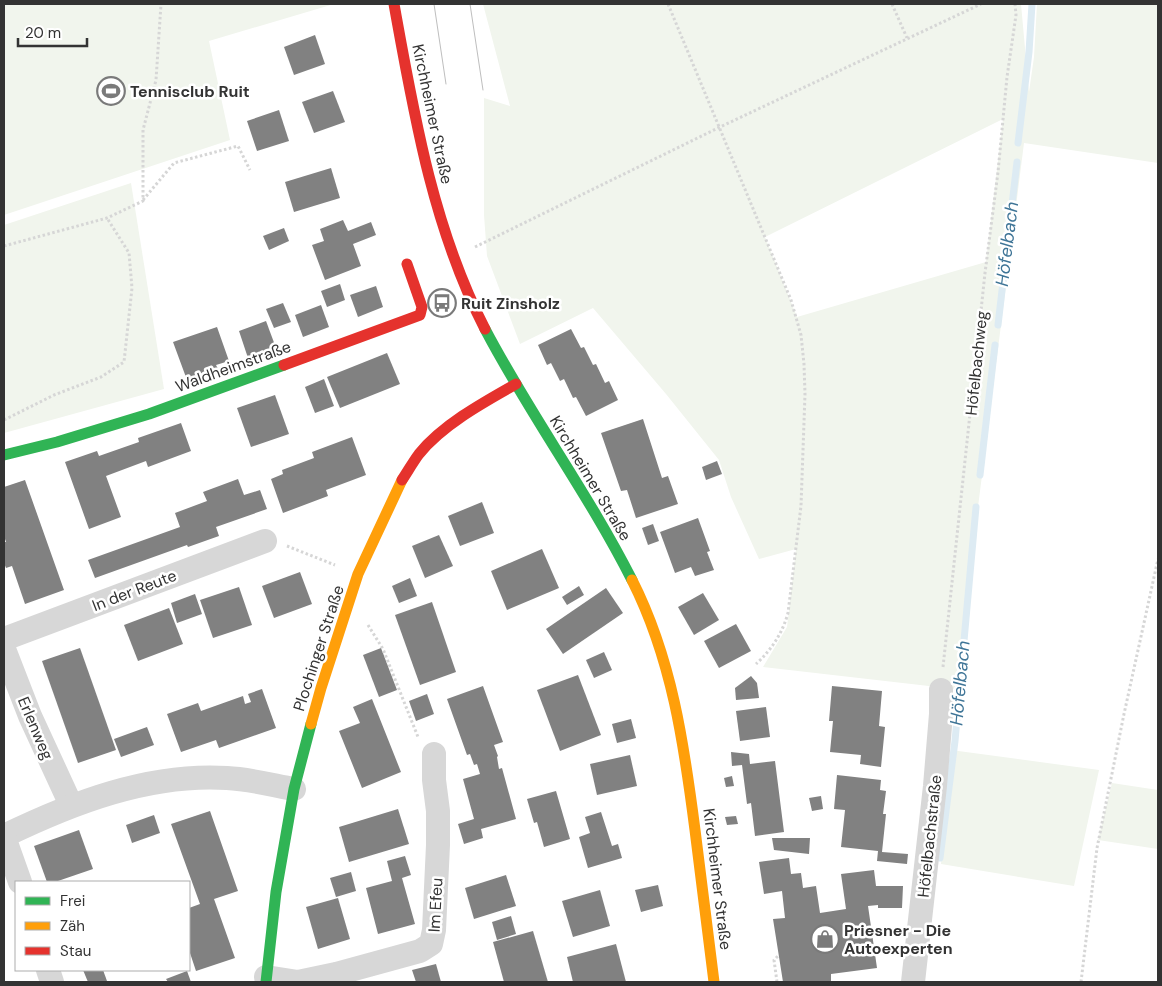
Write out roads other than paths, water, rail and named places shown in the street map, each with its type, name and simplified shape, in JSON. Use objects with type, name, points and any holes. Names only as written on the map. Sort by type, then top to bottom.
[{"type":"street","name":"Kirchheimer Straße","points":[[394,4],[417,129],[436,204],[468,294],[516,384],[622,561],[652,624],[663,655],[676,700],[683,735],[714,982]]},
{"type":"street","name":"Waldheimstraße","points":[[4,455],[57,442],[149,414],[414,318],[420,315],[422,307],[407,264]]},
{"type":"street","name":"Plochinger Straße","points":[[266,980],[276,892],[294,789],[321,688],[348,610],[358,574],[398,486],[420,453],[434,439],[468,412],[516,384]]},
{"type":"street","name":"In der Reute","points":[[4,639],[265,541]]},
{"type":"street","name":"Erlenweg","points":[[4,649],[43,746],[71,805]]},
{"type":"street","name":"Höfelbachstraße","points":[[913,982],[936,777],[941,690]]},
{"type":"street","name":"Im Efeu","points":[[266,980],[298,982],[336,974],[420,951],[431,944],[434,930],[438,845],[438,810],[434,780],[434,754]]},
{"type":"street","points":[[20,881],[4,837],[71,805],[151,784],[205,777],[234,778],[294,789]]},
{"type":"waterway","name":"Höfelbach","points":[[1018,143],[1029,52],[1032,4]]},
{"type":"waterway","name":"Höfelbach","points":[[998,325],[1017,162]]},
{"type":"waterway","name":"Höfelbach","points":[[980,475],[995,345]]},
{"type":"waterway","name":"Höfelbach","points":[[940,858],[955,741],[976,507]]},
{"type":"tram line","points":[[434,4],[446,84]]},
{"type":"tram line","points":[[470,4],[483,90]]},
{"type":"place","name":"Tennisclub Ruit","points":[[111,91]]},
{"type":"place","name":"Ruit Zinsholz","points":[[442,303]]},
{"type":"place","name":"Priesner - Die Autoexperten","points":[[825,939]]}]
